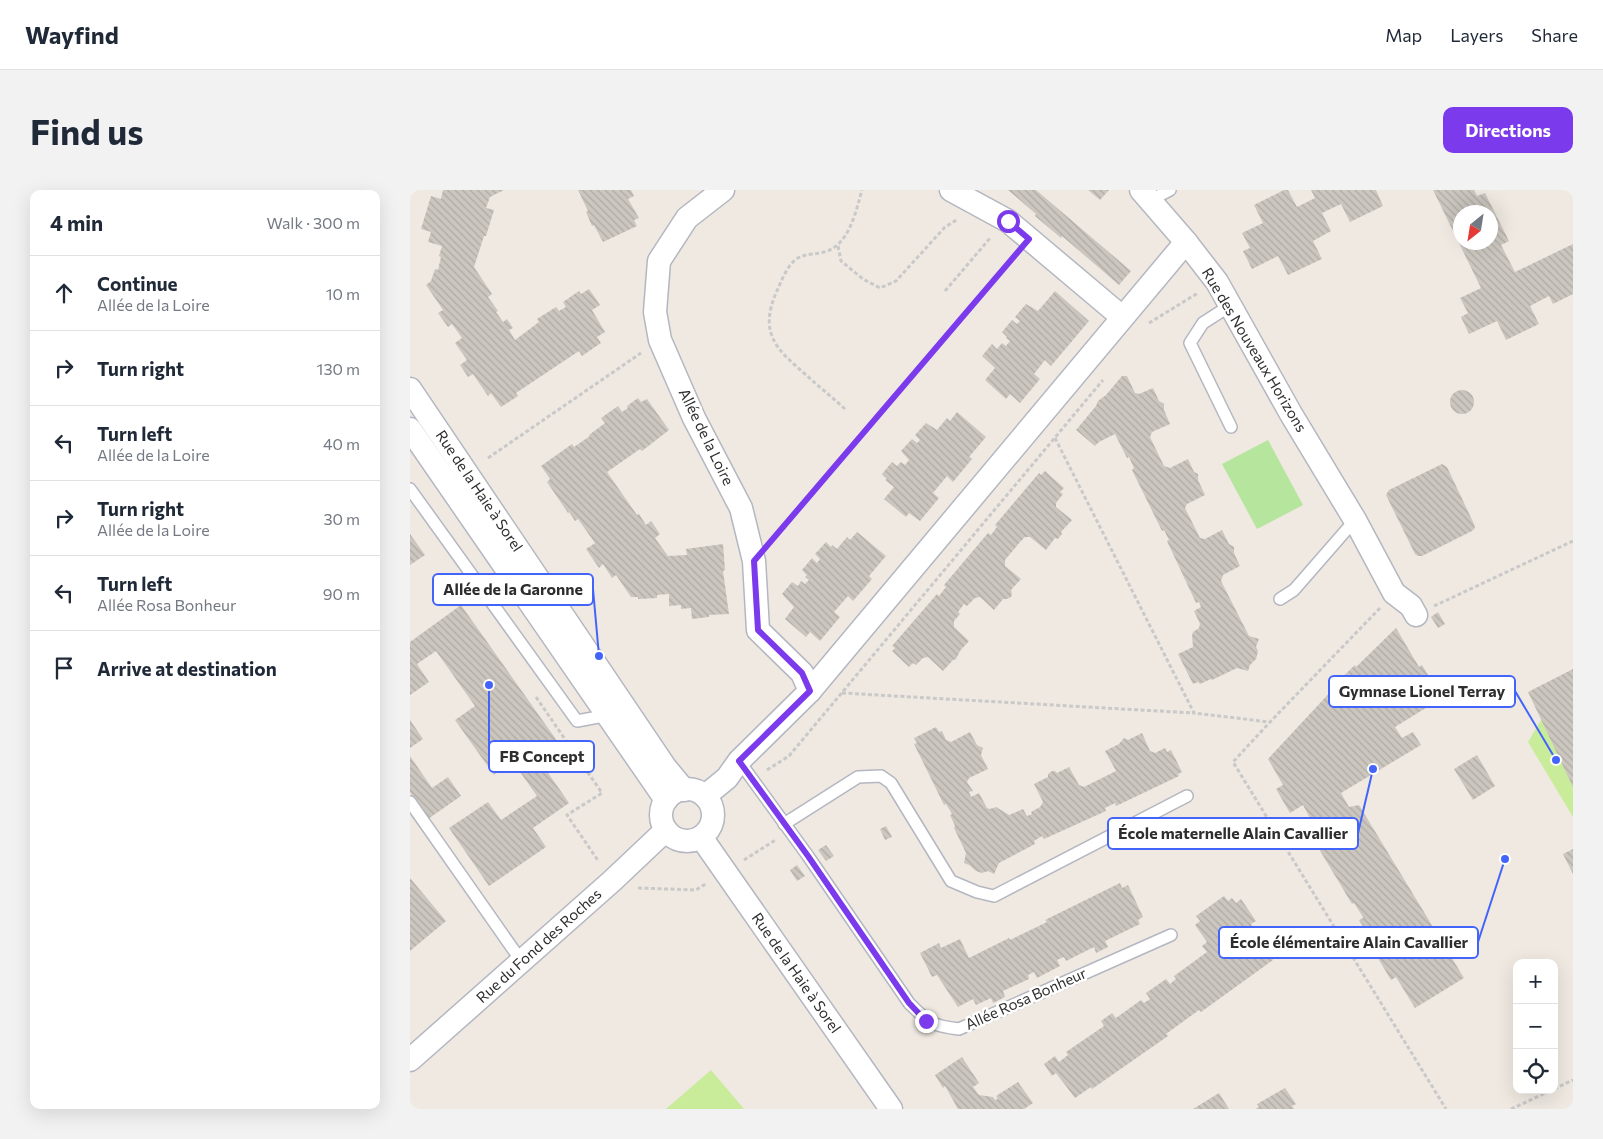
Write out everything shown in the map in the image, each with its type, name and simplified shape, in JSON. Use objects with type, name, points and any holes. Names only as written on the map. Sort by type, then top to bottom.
[{"type":"street","name":"Allée de la Loire","points":[[723,190],[687,218],[659,261],[655,312],[660,340],[694,418],[741,508],[754,561],[758,630],[802,673],[810,691]]},
{"type":"street","points":[[951,190],[1008,221],[1122,317]]},
{"type":"street","name":"Rue des Nouveaux Horizons","points":[[1145,196],[1186,242],[1217,282],[1291,414],[1355,520],[1394,594],[1412,606],[1416,614]]},
{"type":"street","points":[[685,795],[711,805],[713,814],[712,823],[708,831],[701,837],[690,841],[680,840],[666,830],[661,816],[662,808],[685,795],[727,778],[739,761],[810,691],[1186,242]]},
{"type":"street","name":"Rue de la Haie à Sorel","points":[[410,390],[685,795]]},
{"type":"street","name":"Rue de la Haie à Sorel","points":[[411,432],[609,715],[685,795]]},
{"type":"street","name":"Rue du Fond des Roches","points":[[410,1060],[612,882],[666,830]]},
{"type":"street","name":"Rue de la Haie à Sorel","points":[[701,837],[891,1109]]},
{"type":"lane","points":[[1145,196],[1170,190]]},
{"type":"lane","points":[[1230,305],[1203,323],[1190,342],[1231,427]]},
{"type":"lane","points":[[410,489],[577,721],[609,715]]},
{"type":"lane","points":[[1280,599],[1294,590],[1355,520]]},
{"type":"lane","name":"Allée Rosa Bonheur","points":[[739,761],[909,1003],[926,1021],[939,1027],[958,1029],[1171,935]]},
{"type":"lane","points":[[787,828],[858,777],[880,776],[891,782],[951,881],[977,892],[994,896],[1187,796]]},
{"type":"lane","points":[[410,802],[522,962]]},
{"type":"path","points":[[845,409],[778,349],[769,329],[769,309],[784,276],[794,261],[806,254],[824,252],[838,246],[845,237],[862,190]]},
{"type":"path","points":[[838,246],[841,261],[863,279],[880,288],[896,281],[945,227],[964,214]]},
{"type":"path","points":[[945,290],[993,235]]},
{"type":"path","points":[[754,561],[1029,239]]},
{"type":"path","points":[[1143,330],[1149,323],[1217,282]]},
{"type":"path","points":[[488,458],[660,340]]},
{"type":"path","points":[[752,780],[789,756],[1105,377]]},
{"type":"path","points":[[1042,413],[1194,712]]},
{"type":"path","points":[[1416,614],[1573,541]]},
{"type":"path","points":[[1394,594],[1233,762],[1446,1109]]},
{"type":"path","points":[[810,691],[1194,712],[1270,722]]},
{"type":"path","points":[[532,692],[602,793],[567,815],[617,887],[696,890],[727,872],[787,828]]},
{"type":"path","points":[[1558,1088],[1573,1080]]},
{"type":"path","points":[[1511,1109],[1544,1094]]},
{"type":"green space","points":[[1268,440],[1303,505],[1257,529],[1222,464]]},
{"type":"green space","points":[[1573,675],[1573,817],[1528,742],[1566,677]]},
{"type":"green space","points":[[711,1070],[744,1109],[666,1109]]},
{"type":"building","points":[[443,190],[504,190],[490,197],[486,208],[494,210],[474,267],[492,294],[488,297],[498,311],[496,312],[503,322],[507,319],[513,328],[509,330],[515,340],[539,322],[537,319],[556,307],[559,311],[566,307],[563,302],[579,291],[581,294],[589,289],[600,305],[592,310],[605,332],[597,337],[601,343],[582,356],[579,351],[516,393],[518,396],[501,407],[491,393],[488,396],[473,374],[468,377],[460,365],[467,360],[455,343],[462,338],[452,324],[448,327],[438,313],[443,310],[426,285],[431,281],[435,269],[438,270],[442,246],[428,242],[431,232],[421,229],[431,196],[441,199]]},
{"type":"building","points":[[578,190],[631,190],[634,196],[628,199],[639,218],[634,220],[637,226],[603,242],[594,225],[592,226],[586,212],[588,211]]},
{"type":"building","points":[[1008,190],[1036,190],[1131,271],[1119,285],[1062,236],[1061,238],[1035,216],[1036,214]]},
{"type":"building","points":[[1088,190],[1109,190],[1100,200]]},
{"type":"building","points":[[1284,190],[1288,190],[1297,207],[1315,198],[1311,190],[1376,190],[1383,206],[1350,222],[1341,204],[1322,213],[1331,231],[1313,241],[1322,259],[1288,275],[1278,256],[1252,269],[1243,251],[1250,248],[1242,233],[1263,223],[1254,205]]},
{"type":"building","points":[[1433,190],[1474,190],[1477,196],[1485,193],[1491,205],[1453,205],[1453,231]]},
{"type":"building","points":[[1498,219],[1509,241],[1501,245],[1515,272],[1573,244],[1573,294],[1553,304],[1549,296],[1530,306],[1539,324],[1506,340],[1497,321],[1469,334],[1461,317],[1468,313],[1460,298],[1481,288],[1462,250],[1498,250]]},
{"type":"building","points":[[1055,291],[1089,321],[1051,366],[1045,360],[1034,374],[1040,379],[1020,403],[1010,394],[1006,399],[985,380],[995,368],[982,356],[992,344],[997,349],[1002,343],[1006,346],[1010,341],[1002,332],[1012,320],[1017,324],[1020,321],[1015,317],[1026,304],[1038,311]]},
{"type":"building","points":[[1122,376],[1127,376],[1135,393],[1139,394],[1153,388],[1159,401],[1164,404],[1164,410],[1170,424],[1152,432],[1150,437],[1164,466],[1170,468],[1188,459],[1194,472],[1198,474],[1198,480],[1205,495],[1187,504],[1185,508],[1200,538],[1205,539],[1222,530],[1229,544],[1234,547],[1234,553],[1240,566],[1223,575],[1221,581],[1249,636],[1259,639],[1256,647],[1258,651],[1256,659],[1250,665],[1248,671],[1237,668],[1212,680],[1193,684],[1178,654],[1193,647],[1193,632],[1199,628],[1200,624],[1194,611],[1201,607],[1199,602],[1196,603],[1167,541],[1169,540],[1164,530],[1162,531],[1132,470],[1134,468],[1129,457],[1127,458],[1115,434],[1095,446],[1076,430],[1098,401],[1106,395]]},
{"type":"building","points":[[1462,390],[1471,393],[1474,402],[1471,411],[1462,414],[1453,411],[1450,402],[1453,393]]},
{"type":"building","points":[[638,398],[641,402],[647,399],[669,430],[642,451],[640,449],[607,472],[637,515],[639,514],[646,525],[651,521],[660,534],[655,538],[668,556],[687,555],[686,549],[723,544],[725,570],[723,571],[729,614],[709,615],[709,617],[692,619],[691,608],[681,609],[681,605],[669,606],[669,594],[657,595],[657,598],[638,599],[638,597],[631,597],[616,575],[612,578],[603,564],[599,568],[586,549],[595,543],[578,519],[575,521],[568,513],[547,482],[550,479],[541,466],[572,444],[574,447],[590,436],[605,423],[601,418],[618,406],[622,412]]},
{"type":"building","points":[[957,412],[986,437],[969,457],[972,459],[953,482],[947,476],[933,493],[939,498],[920,521],[909,513],[906,517],[884,499],[894,487],[885,480],[887,479],[882,474],[892,462],[897,466],[901,462],[905,465],[909,460],[901,451],[912,439],[917,443],[920,440],[915,435],[926,423],[937,430],[947,418],[950,421]]},
{"type":"building","points":[[1442,464],[1447,467],[1475,528],[1422,556],[1418,556],[1415,554],[1386,495],[1389,490]]},
{"type":"building","points":[[1045,471],[1064,488],[1060,492],[1063,494],[1056,503],[1056,507],[1072,520],[1061,532],[1062,534],[1058,539],[1055,538],[1046,550],[1030,537],[1025,537],[1005,560],[1005,566],[1021,579],[1011,590],[1011,597],[1003,599],[994,610],[980,597],[975,598],[967,606],[964,604],[958,612],[960,614],[954,621],[954,627],[969,641],[956,659],[943,671],[928,657],[923,658],[916,665],[913,663],[909,667],[892,651],[895,648],[892,646],[937,594],[939,596],[946,587],[944,585],[988,533],[991,535],[997,527],[995,525],[1039,473],[1041,475]]},
{"type":"building","points":[[857,532],[886,556],[869,576],[872,579],[853,601],[848,596],[834,612],[840,617],[820,641],[810,632],[806,637],[785,619],[794,607],[782,594],[792,582],[798,586],[801,581],[805,584],[809,580],[805,577],[807,575],[802,570],[812,558],[817,563],[820,559],[815,554],[826,542],[831,547],[832,545],[837,549],[847,537],[850,540]]},
{"type":"building","points":[[410,534],[425,555],[410,565]]},
{"type":"building","points":[[461,605],[565,752],[544,767],[569,803],[533,828],[546,847],[489,886],[449,828],[488,802],[501,820],[537,796],[513,762],[494,775],[455,720],[475,706],[436,651],[417,664],[429,682],[410,695],[410,642]]},
{"type":"building","points":[[1438,612],[1445,624],[1438,628],[1431,617]]},
{"type":"building","points":[[1396,628],[1419,667],[1422,665],[1442,698],[1395,727],[1402,738],[1413,732],[1421,745],[1341,793],[1349,807],[1359,805],[1464,978],[1415,1008],[1396,977],[1391,980],[1372,948],[1375,946],[1359,920],[1363,917],[1354,903],[1352,904],[1304,824],[1311,820],[1303,805],[1290,813],[1276,789],[1283,785],[1268,759],[1335,687],[1334,685],[1355,665],[1356,667]]},
{"type":"building","points":[[1573,669],[1573,787],[1528,692]]},
{"type":"building","points":[[410,720],[423,739],[410,748]]},
{"type":"building","points":[[936,727],[939,732],[942,731],[946,740],[951,742],[970,732],[977,745],[983,748],[981,755],[988,769],[969,778],[967,782],[973,791],[969,792],[971,797],[979,793],[987,808],[996,807],[1009,815],[1023,809],[1027,816],[1040,807],[1043,802],[1034,784],[1048,777],[1048,774],[1052,771],[1057,773],[1069,767],[1079,785],[1084,787],[1116,771],[1105,751],[1119,744],[1124,738],[1128,740],[1142,733],[1150,751],[1155,753],[1165,748],[1167,752],[1171,750],[1182,772],[1178,774],[1179,776],[1116,806],[1115,803],[1105,808],[1106,811],[1044,839],[1042,836],[1034,841],[1035,844],[999,863],[994,874],[988,871],[982,873],[964,863],[966,853],[954,828],[955,826],[950,815],[952,814],[946,804],[944,805],[914,744],[917,743],[914,738]]},
{"type":"building","points":[[1477,755],[1495,786],[1473,800],[1454,769]]},
{"type":"building","points":[[410,756],[432,788],[448,777],[461,796],[428,819],[410,792]]},
{"type":"building","points":[[886,826],[892,837],[885,840],[880,829]]},
{"type":"building","points":[[826,845],[834,856],[826,861],[818,850]]},
{"type":"building","points":[[1573,849],[1573,874],[1563,854]]},
{"type":"building","points":[[797,865],[805,876],[797,881],[790,870]]},
{"type":"building","points":[[410,878],[446,921],[410,951]]},
{"type":"building","points":[[1120,883],[1122,888],[1128,885],[1143,917],[1138,920],[1140,924],[1105,941],[1108,947],[1096,953],[1094,947],[1066,961],[1064,957],[1057,960],[1060,966],[1037,978],[1034,972],[1028,975],[1029,979],[1003,991],[1005,997],[993,1003],[991,998],[976,1005],[973,999],[958,1007],[937,975],[932,977],[920,953],[939,943],[941,948],[960,939],[969,958],[1047,922],[1045,920]]},
{"type":"building","points":[[1224,896],[1228,901],[1232,898],[1236,903],[1241,899],[1256,921],[1251,924],[1271,952],[1268,953],[1273,960],[1201,1012],[1199,1010],[1166,1034],[1168,1036],[1092,1089],[1091,1087],[1075,1098],[1056,1073],[1052,1076],[1044,1064],[1055,1056],[1059,1062],[1068,1055],[1066,1052],[1104,1026],[1101,1021],[1112,1013],[1116,1018],[1141,1000],[1144,1003],[1150,999],[1146,993],[1166,979],[1170,984],[1176,979],[1174,976],[1207,952],[1202,946],[1207,942],[1195,925],[1200,921],[1196,916]]},
{"type":"building","points":[[962,1057],[979,1083],[973,1087],[979,1095],[993,1097],[995,1100],[998,1099],[996,1096],[1018,1082],[1033,1103],[1024,1109],[958,1109],[945,1086],[943,1088],[935,1075]]},
{"type":"building","points":[[1285,1088],[1296,1104],[1292,1106],[1294,1109],[1255,1109],[1259,1107],[1257,1104]]},
{"type":"building","points":[[1219,1093],[1229,1109],[1193,1109]]},
{"type":"place","name":"Allée de la Garonne","points":[[599,656]]},
{"type":"place","name":"FB Concept","points":[[489,685]]},
{"type":"place","name":"Gymnase Lionel Terray","points":[[1556,760]]},
{"type":"place","name":"École maternelle Alain Cavallier","points":[[1373,769]]},
{"type":"place","name":"École élémentaire Alain Cavallier","points":[[1505,859]]},
{"type":"route","points":[[926,1021],[909,1003],[808,856],[739,761],[810,691],[802,673],[758,630],[754,561],[1029,239],[1008,221]]}]
